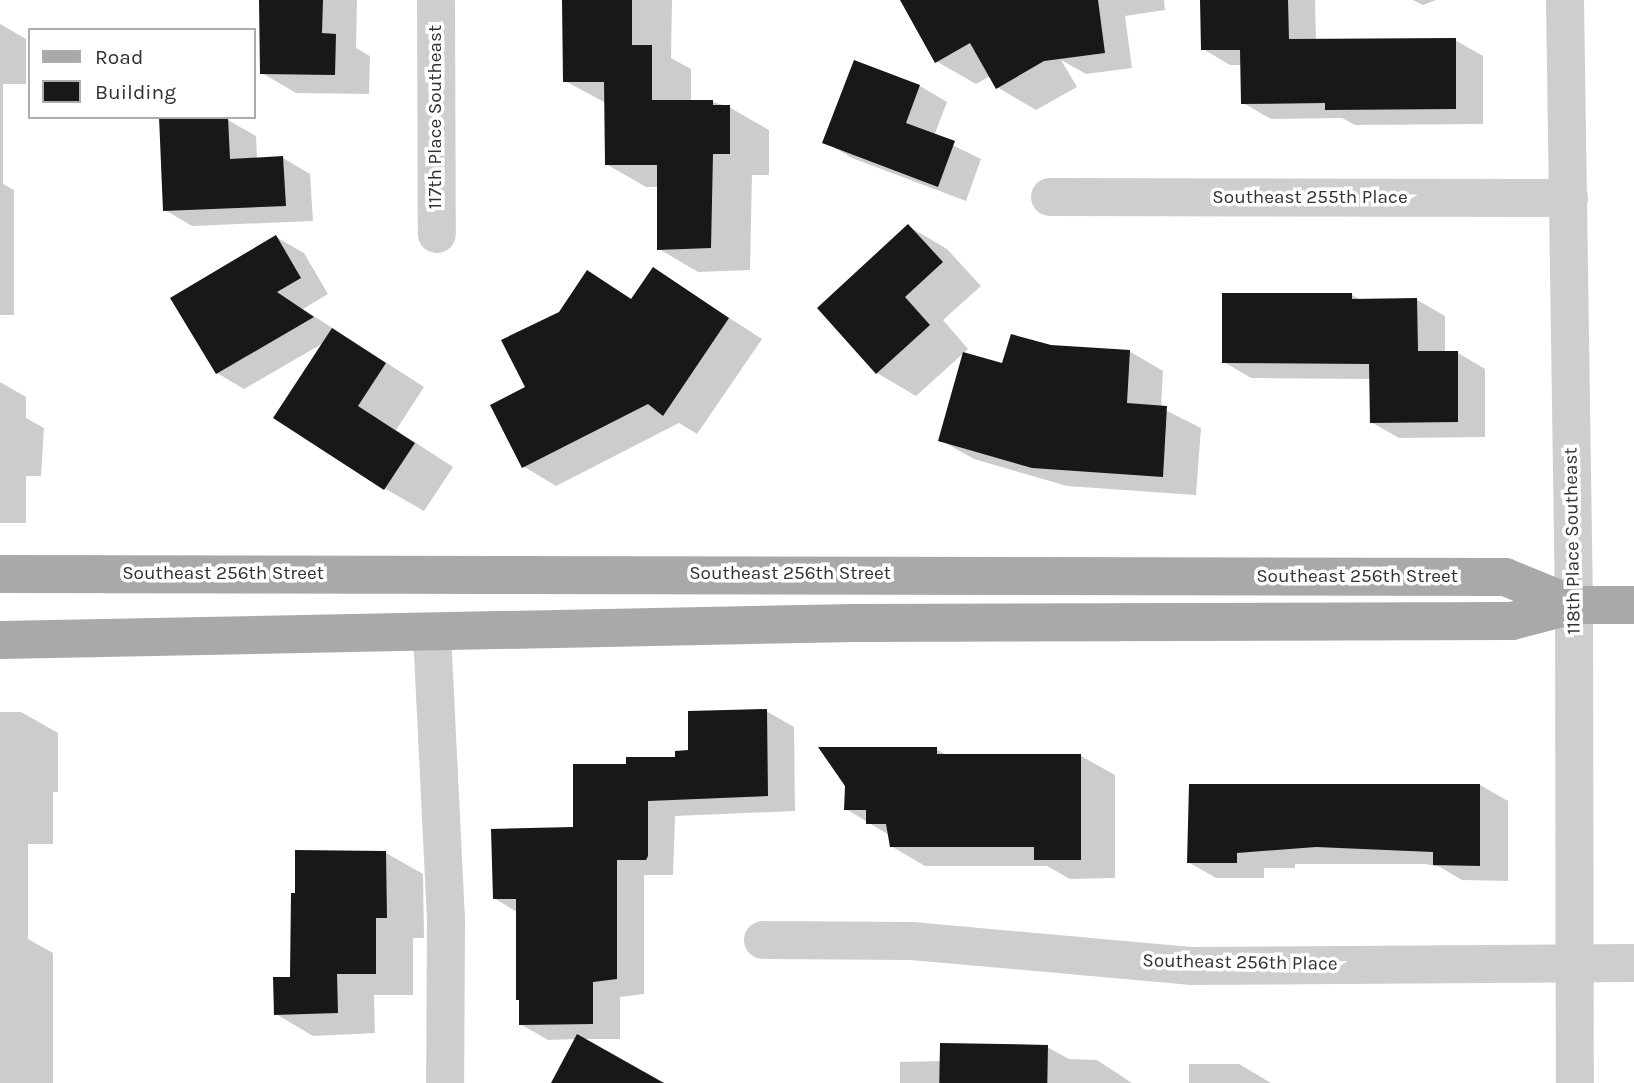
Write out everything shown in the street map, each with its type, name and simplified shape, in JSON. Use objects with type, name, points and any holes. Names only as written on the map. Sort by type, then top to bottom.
[{"type":"main road","name":"Southeast 256th Street","points":[[0,574],[1505,577],[1574,605]]},
{"type":"main road","name":"Southeast 256th Street","points":[[0,640],[854,623],[1512,621],[1574,605],[1634,605]]},
{"type":"street","name":"117th Place Southeast","points":[[436,0],[437,234]]},
{"type":"street","name":"118th Place Southeast","points":[[1565,0],[1574,605],[1575,1083]]},
{"type":"street","name":"Southeast 255th Place","points":[[1050,197],[1569,198]]},
{"type":"street","points":[[432,633],[446,919],[445,1083]]},
{"type":"street","name":"Southeast 256th Place","points":[[763,940],[912,941],[1190,966],[1634,963]]},
{"type":"building","points":[[259,0],[323,0],[322,33],[336,34],[335,75],[260,74]]},
{"type":"building","points":[[562,0],[632,0],[632,45],[652,45],[652,100],[713,100],[713,105],[730,105],[730,154],[713,154],[711,248],[657,250],[657,165],[605,165],[604,82],[563,82]]},
{"type":"building","points":[[900,0],[1098,0],[1105,53],[1044,61],[996,89],[970,43],[935,63]]},
{"type":"building","points":[[1200,0],[1288,0],[1289,39],[1456,38],[1456,109],[1325,110],[1325,103],[1241,104],[1240,50],[1201,50]]},
{"type":"building","points":[[854,60],[920,85],[906,123],[955,141],[938,187],[822,143]]},
{"type":"building","points":[[159,119],[228,119],[230,159],[283,156],[286,206],[163,211]]},
{"type":"building","points":[[908,224],[943,262],[905,297],[930,325],[876,374],[817,308]]},
{"type":"building","points":[[276,235],[301,278],[277,292],[314,317],[216,374],[170,298]]},
{"type":"building","points":[[653,267],[729,318],[663,416],[648,404],[522,468],[490,405],[525,387],[501,340],[559,312],[587,270],[631,299]]},
{"type":"building","points":[[1222,293],[1352,293],[1352,299],[1417,298],[1418,351],[1458,351],[1458,422],[1370,423],[1369,364],[1222,363]]},
{"type":"building","points":[[332,328],[386,363],[358,406],[415,443],[384,490],[273,418]]},
{"type":"building","points":[[1011,334],[1051,345],[1130,350],[1127,403],[1167,406],[1163,477],[1032,468],[938,441],[963,352],[1002,363]]},
{"type":"building","points":[[767,709],[768,796],[648,801],[646,860],[617,860],[617,979],[593,982],[593,1024],[519,1025],[519,1000],[516,1000],[516,899],[493,899],[491,829],[573,827],[573,764],[626,764],[626,757],[675,757],[675,751],[688,750],[688,711]]},
{"type":"building","points":[[818,747],[937,747],[937,754],[1081,754],[1081,860],[1034,860],[1034,847],[890,847],[886,824],[866,824],[866,810],[844,810],[845,786]]},
{"type":"building","points":[[1189,784],[1480,784],[1480,866],[1433,865],[1433,852],[1316,847],[1237,853],[1237,863],[1187,863]]},
{"type":"building","points":[[295,850],[386,851],[387,918],[376,918],[376,974],[337,974],[338,1013],[274,1015],[273,977],[290,977],[291,893],[295,893]]},
{"type":"building","points":[[577,1034],[664,1083],[551,1083]]},
{"type":"building","points":[[940,1043],[1048,1045],[1047,1083],[939,1083]]}]
